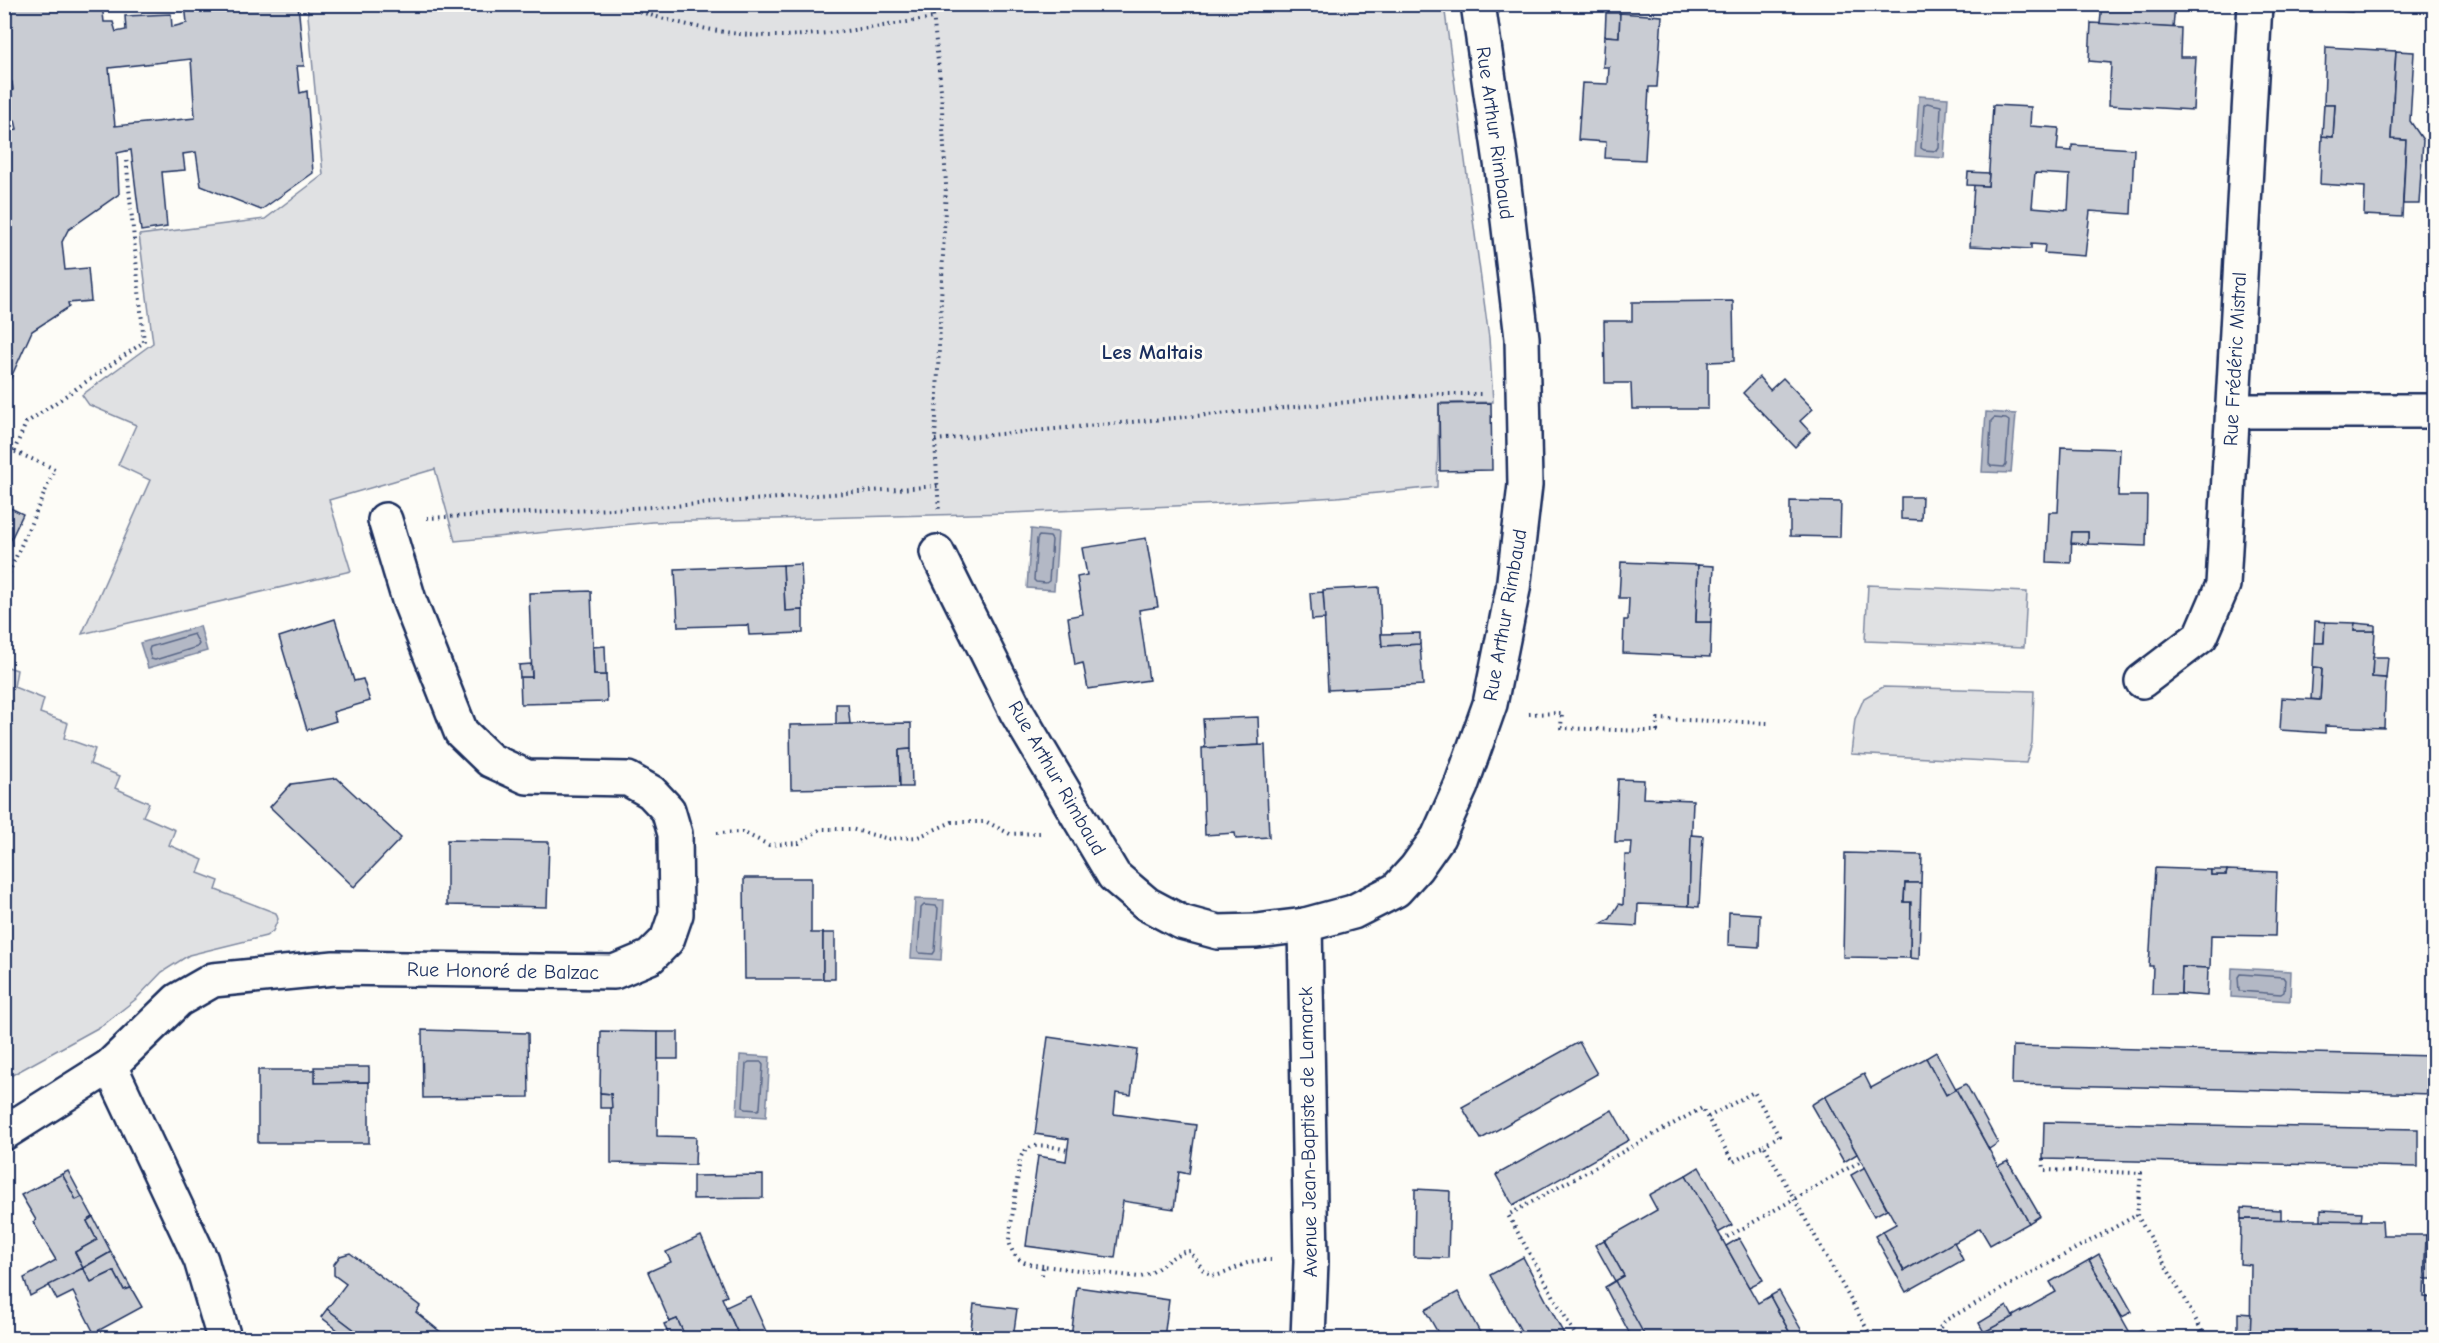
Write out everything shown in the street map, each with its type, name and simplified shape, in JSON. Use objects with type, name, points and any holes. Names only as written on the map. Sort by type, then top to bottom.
[{"type":"street","name":"Rue Arthur Rimbaud","points":[[937,552],[1017,711],[1114,876],[1148,904],[1181,922],[1218,932],[1257,931],[1305,925],[1353,912],[1396,890],[1416,868],[1438,837],[1461,786],[1490,704],[1513,589],[1525,485],[1522,338],[1502,169],[1478,4]]},
{"type":"street","name":"Rue Frédéric Mistral","points":[[2142,681],[2201,636],[2223,585],[2255,4]]},
{"type":"street","points":[[2232,411],[2434,411]]},
{"type":"street","name":"Rue Honoré de Balzac","points":[[4,1133],[110,1066],[178,1000],[213,981],[334,968],[614,972],[650,957],[667,940],[676,914],[675,834],[668,810],[651,792],[628,779],[527,777],[490,760],[461,732],[408,600],[385,520]]},
{"type":"street","name":"Avenue Jean-Baptiste de Lamarck","points":[[1305,925],[1311,1262],[1308,1338]]},
{"type":"street","points":[[110,1066],[201,1260],[224,1338]]},
{"type":"path","points":[[617,4],[655,17],[732,32],[774,36],[933,18]]},
{"type":"path","points":[[932,4],[941,90],[946,185],[935,440],[940,531],[937,552]]},
{"type":"path","points":[[14,451],[26,423],[144,342],[126,157]]},
{"type":"path","points":[[935,440],[1436,394],[1523,393]]},
{"type":"path","points":[[4,447],[55,469],[4,584]]},
{"type":"path","points":[[385,520],[673,506],[938,486]]},
{"type":"path","points":[[1524,714],[1562,713],[1562,728],[1658,731],[1658,719],[1769,723]]},
{"type":"path","points":[[709,833],[742,832],[769,845],[799,843],[820,830],[851,829],[889,839],[918,837],[952,822],[987,822],[1010,834],[1047,833],[1077,814]]},
{"type":"path","points":[[1577,1338],[1508,1215],[1702,1108],[1733,1162],[1779,1136],[1754,1092],[1708,1117]]},
{"type":"path","points":[[1068,1150],[1036,1145],[1022,1152],[1009,1240],[1014,1254],[1026,1264],[1140,1277],[1148,1275],[1182,1251],[1190,1251],[1204,1271],[1215,1276],[1227,1273],[1254,1259],[1311,1262]]},
{"type":"path","points":[[1764,1145],[1872,1338]]},
{"type":"path","points":[[2043,1159],[2044,1170],[2140,1173],[2137,1215],[2206,1338]]},
{"type":"path","points":[[1722,1239],[1860,1161]]},
{"type":"path","points":[[1934,1338],[1944,1321],[2137,1215]]},
{"type":"path","points":[[1042,1275],[1043,1266]]},
{"type":"shaded area","points":[[307,5],[1444,5],[1489,338],[1493,402],[1439,403],[1437,487],[1337,497],[1010,513],[652,522],[455,541],[435,469],[329,500],[351,571],[82,634],[150,480],[118,465],[136,425],[89,405],[82,395],[153,343],[139,235],[265,219],[323,175]]},
{"type":"shaded area","points":[[1868,585],[2027,592],[2024,647],[1865,641]]},
{"type":"shaded area","points":[[5,666],[17,670],[14,687],[44,699],[40,713],[68,723],[64,738],[95,749],[90,764],[120,776],[115,788],[149,803],[143,816],[175,830],[169,845],[203,860],[198,873],[219,881],[216,890],[276,913],[278,919],[273,931],[266,936],[189,955],[162,972],[136,999],[103,1025],[5,1079]]},
{"type":"shaded area","points":[[1883,687],[2034,691],[2032,743],[2026,763],[1851,754],[1855,719],[1864,698]]},
{"type":"water","points":[[1919,96],[1948,98],[1944,158],[1915,156]]},
{"type":"water","points":[[1986,412],[2016,414],[2011,473],[1982,472]]},
{"type":"water","points":[[1031,529],[1058,532],[1054,590],[1027,588]]},
{"type":"water","points":[[200,626],[207,651],[148,668],[140,643]]},
{"type":"water","points":[[915,899],[944,900],[941,960],[911,958]]},
{"type":"water","points":[[2232,968],[2291,971],[2290,1001],[2231,997]]},
{"type":"water","points":[[740,1055],[770,1057],[766,1117],[737,1115]]},
{"type":"building","points":[[4,4],[102,4],[104,22],[113,22],[116,32],[126,30],[125,16],[171,14],[172,27],[187,23],[185,4],[298,4],[304,66],[297,66],[300,93],[307,91],[313,173],[261,210],[201,186],[196,152],[183,154],[185,170],[162,172],[167,227],[141,231],[131,150],[117,153],[119,194],[68,230],[62,242],[65,270],[88,268],[91,301],[68,303],[69,307],[32,331],[4,393],[4,207],[8,199],[4,135],[17,129],[15,120],[7,117],[6,95],[13,90],[12,82],[4,80]],"holes":[[[191,59],[195,118],[115,126],[109,68]]]},
{"type":"building","points":[[2102,4],[2175,4],[2173,28],[2100,24]]},
{"type":"building","points":[[2296,4],[2353,4],[2352,12],[2296,8]]},
{"type":"building","points":[[1606,13],[1620,13],[1619,37],[1605,36]]},
{"type":"building","points":[[1620,13],[1662,16],[1657,87],[1649,87],[1645,160],[1605,158],[1606,142],[1578,140],[1582,83],[1608,84],[1609,67],[1603,67],[1605,36],[1619,37]]},
{"type":"building","points":[[2091,23],[2181,28],[2180,57],[2196,57],[2193,110],[2109,105],[2111,63],[2089,61]]},
{"type":"building","points":[[2326,47],[2396,51],[2391,139],[2406,140],[2402,217],[2364,215],[2365,187],[2320,184],[2322,136],[2333,137],[2335,104],[2324,104]]},
{"type":"building","points":[[2396,51],[2414,52],[2410,121],[2423,140],[2419,204],[2403,204],[2406,140],[2391,139]]},
{"type":"building","points":[[2324,104],[2335,104],[2333,137],[2322,136]]},
{"type":"building","points":[[1993,105],[2031,107],[2030,126],[2059,128],[2057,150],[2072,151],[2072,145],[2134,149],[2131,214],[2090,211],[2085,256],[2044,253],[2045,245],[2031,244],[2031,249],[1970,246],[1974,185],[1988,186]],"holes":[[[2035,173],[2070,175],[2068,210],[2032,207]]]},
{"type":"building","points":[[1968,172],[1989,173],[1988,186],[1967,185]]},
{"type":"building","points":[[1733,301],[1734,361],[1708,362],[1708,409],[1632,409],[1631,383],[1605,383],[1604,321],[1632,321],[1632,302]]},
{"type":"building","points":[[1759,377],[1770,390],[1783,378],[1813,409],[1800,421],[1810,432],[1795,447],[1743,393]]},
{"type":"building","points":[[1491,403],[1492,470],[1440,471],[1439,404]]},
{"type":"building","points":[[2061,447],[2120,449],[2118,496],[2147,496],[2146,546],[2088,544],[2088,532],[2072,532],[2071,563],[2047,562],[2049,512],[2058,512]]},
{"type":"building","points":[[1901,497],[1922,497],[1921,520],[1901,519]]},
{"type":"building","points":[[1790,501],[1841,502],[1840,537],[1790,536]]},
{"type":"building","points":[[4,505],[23,514],[4,554]]},
{"type":"building","points":[[2072,532],[2088,532],[2088,544],[2071,543]]},
{"type":"building","points":[[1146,538],[1158,607],[1139,610],[1149,680],[1088,689],[1083,663],[1075,665],[1068,617],[1083,614],[1077,577],[1087,575],[1082,548]]},
{"type":"building","points":[[1621,562],[1698,565],[1696,622],[1711,622],[1710,657],[1623,653],[1624,620],[1628,620],[1629,598],[1619,598]]},
{"type":"building","points":[[801,564],[803,610],[785,611],[783,565]]},
{"type":"building","points":[[783,565],[785,611],[803,610],[803,633],[749,635],[748,625],[678,627],[675,569]]},
{"type":"building","points":[[1698,565],[1714,566],[1711,622],[1696,622]]},
{"type":"building","points":[[1379,587],[1382,646],[1420,644],[1423,685],[1328,690],[1323,590]]},
{"type":"building","points":[[591,591],[594,675],[606,675],[607,702],[521,704],[520,677],[532,677],[529,593]]},
{"type":"building","points":[[1323,592],[1325,619],[1312,620],[1310,593]]},
{"type":"building","points":[[335,619],[354,681],[363,679],[370,701],[333,712],[336,721],[307,730],[279,637]]},
{"type":"building","points":[[2315,621],[2325,622],[2324,643],[2314,643]]},
{"type":"building","points":[[2325,622],[2355,623],[2354,631],[2375,631],[2372,677],[2386,678],[2384,728],[2325,726],[2325,733],[2280,730],[2282,698],[2320,700],[2322,668],[2313,667],[2314,643],[2324,643]]},
{"type":"building","points":[[2355,623],[2375,625],[2375,631],[2354,631]]},
{"type":"building","points":[[1420,633],[1420,644],[1382,646],[1381,634]]},
{"type":"building","points":[[605,646],[606,675],[594,675],[593,647]]},
{"type":"building","points":[[2373,657],[2388,657],[2386,678],[2372,677]]},
{"type":"building","points":[[531,664],[532,677],[520,677],[519,665]]},
{"type":"building","points":[[2313,667],[2322,668],[2320,700],[2311,699]]},
{"type":"building","points":[[836,704],[848,704],[850,724],[836,725]]},
{"type":"building","points":[[1258,717],[1259,745],[1205,748],[1203,719]]},
{"type":"building","points":[[911,723],[911,749],[899,750],[900,787],[791,789],[790,725]]},
{"type":"building","points":[[1265,745],[1269,837],[1236,839],[1235,833],[1205,835],[1202,748]]},
{"type":"building","points":[[911,749],[912,787],[900,787],[899,750]]},
{"type":"building","points":[[337,778],[401,838],[354,887],[270,807],[291,784]]},
{"type":"building","points":[[1618,779],[1644,780],[1643,798],[1693,800],[1689,906],[1638,904],[1637,926],[1601,924],[1610,919],[1619,904],[1623,905],[1625,855],[1631,855],[1632,842],[1615,842]]},
{"type":"building","points":[[1691,835],[1703,836],[1699,907],[1689,906]]},
{"type":"building","points":[[447,840],[549,842],[547,907],[447,905]]},
{"type":"building","points":[[1845,853],[1922,855],[1921,883],[1905,883],[1904,902],[1911,902],[1910,958],[1843,957]]},
{"type":"building","points":[[2155,868],[2211,870],[2211,875],[2226,875],[2227,870],[2277,872],[2275,936],[2211,935],[2210,968],[2182,967],[2181,994],[2152,994],[2153,966],[2149,966]]},
{"type":"building","points":[[2211,870],[2227,870],[2226,875],[2211,875]]},
{"type":"building","points":[[744,878],[811,878],[811,933],[823,933],[823,979],[745,979]]},
{"type":"building","points":[[1905,883],[1921,883],[1919,959],[1910,958],[1911,902],[1904,902]]},
{"type":"building","points":[[1729,912],[1760,914],[1759,947],[1728,945]]},
{"type":"building","points":[[823,933],[835,933],[835,979],[823,979]]},
{"type":"building","points":[[2182,967],[2208,968],[2207,996],[2181,994]]},
{"type":"building","points":[[422,1030],[528,1033],[529,1097],[423,1098]]},
{"type":"building","points":[[601,1031],[658,1032],[657,1136],[696,1137],[695,1165],[611,1163],[611,1094],[600,1093]]},
{"type":"building","points":[[658,1032],[678,1032],[678,1059],[658,1059]]},
{"type":"building","points":[[1048,1037],[1137,1050],[1131,1095],[1116,1093],[1114,1114],[1196,1125],[1189,1174],[1179,1172],[1174,1209],[1123,1201],[1115,1258],[1026,1246],[1038,1156],[1066,1161],[1069,1139],[1035,1134]]},
{"type":"building","points":[[1579,1042],[1597,1074],[1481,1139],[1462,1107]]},
{"type":"building","points":[[2013,1046],[2434,1056],[2434,1094],[2012,1084]]},
{"type":"building","points":[[1936,1052],[1956,1089],[1946,1095],[1926,1058]]},
{"type":"building","points":[[1926,1058],[1946,1095],[1956,1089],[2029,1223],[1990,1245],[1980,1228],[1904,1271],[1883,1231],[1896,1224],[1825,1096],[1864,1074],[1871,1088]]},
{"type":"building","points":[[314,1067],[369,1067],[369,1082],[315,1083]]},
{"type":"building","points":[[258,1070],[315,1070],[315,1083],[369,1082],[369,1143],[258,1143]]},
{"type":"building","points":[[1966,1084],[1998,1143],[1989,1149],[1956,1089]]},
{"type":"building","points":[[600,1093],[611,1094],[612,1108],[600,1108]]},
{"type":"building","points":[[1825,1096],[1857,1154],[1844,1162],[1811,1105]]},
{"type":"building","points":[[1612,1110],[1629,1140],[1513,1205],[1496,1175]]},
{"type":"building","points":[[2044,1122],[2418,1129],[2418,1167],[2043,1159]]},
{"type":"building","points":[[2008,1161],[2040,1216],[2029,1223],[1998,1166]]},
{"type":"building","points":[[1699,1167],[1732,1225],[1718,1233],[1686,1175]]},
{"type":"building","points":[[1865,1167],[1887,1209],[1874,1216],[1851,1175]]},
{"type":"building","points":[[68,1171],[82,1197],[76,1200],[62,1174]]},
{"type":"building","points":[[62,1174],[76,1200],[82,1197],[93,1217],[87,1221],[97,1240],[75,1252],[83,1268],[30,1296],[24,1278],[56,1260],[33,1222],[36,1220],[21,1195]]},
{"type":"building","points":[[763,1175],[763,1198],[693,1199],[693,1176]]},
{"type":"building","points":[[1686,1175],[1758,1303],[1770,1296],[1791,1335],[1784,1338],[1645,1338],[1615,1281],[1624,1276],[1604,1240],[1657,1210],[1649,1195]]},
{"type":"building","points":[[1415,1189],[1450,1191],[1448,1258],[1414,1257]]},
{"type":"building","points":[[2241,1208],[2281,1210],[2281,1220],[2241,1219]]},
{"type":"building","points":[[2321,1210],[2362,1212],[2361,1222],[2321,1221]]},
{"type":"building","points":[[93,1217],[111,1252],[83,1268],[75,1252],[97,1240],[87,1221]]},
{"type":"building","points":[[2241,1219],[2382,1221],[2383,1235],[2426,1235],[2424,1297],[2434,1298],[2434,1338],[2250,1338],[2251,1265],[2240,1264]]},
{"type":"building","points":[[1883,1231],[1904,1271],[1954,1242],[1963,1260],[1906,1292],[1875,1236]]},
{"type":"building","points":[[2426,1235],[2434,1236],[2434,1279],[2425,1279]]},
{"type":"building","points":[[701,1236],[727,1296],[722,1298],[740,1338],[686,1338],[677,1319],[670,1322],[648,1272],[671,1262],[666,1252]]},
{"type":"building","points":[[1739,1238],[1763,1280],[1749,1287],[1726,1246]]},
{"type":"building","points":[[1604,1240],[1624,1276],[1615,1281],[1595,1245]]},
{"type":"building","points":[[111,1252],[131,1288],[124,1290],[114,1271],[91,1282],[83,1268]]},
{"type":"building","points":[[350,1253],[420,1306],[416,1312],[448,1338],[365,1338],[327,1309],[346,1284],[334,1275],[334,1264],[340,1256]]},
{"type":"building","points":[[2099,1254],[2132,1312],[2122,1317],[2089,1260]]},
{"type":"building","points":[[1523,1257],[1566,1338],[1525,1338],[1490,1275]]},
{"type":"building","points":[[2089,1260],[2133,1338],[1987,1338],[1984,1332],[2056,1292],[2050,1282]]},
{"type":"building","points":[[83,1268],[91,1282],[114,1271],[124,1290],[131,1288],[142,1307],[94,1333],[73,1292],[57,1300],[49,1285]]},
{"type":"building","points":[[1615,1281],[1646,1338],[1632,1338],[1605,1287]]},
{"type":"building","points":[[1077,1287],[1169,1300],[1164,1338],[1071,1338]]},
{"type":"building","points":[[1779,1291],[1806,1338],[1784,1338],[1791,1335],[1770,1296]]},
{"type":"building","points":[[1458,1292],[1483,1338],[1441,1338],[1425,1310]]},
{"type":"building","points":[[750,1296],[769,1338],[740,1338],[726,1307]]},
{"type":"building","points":[[974,1304],[1017,1309],[1013,1338],[970,1338]]},
{"type":"building","points":[[2007,1306],[2013,1317],[1984,1332],[1979,1323]]},
{"type":"building","points":[[327,1309],[365,1338],[348,1338],[321,1317]]},
{"type":"building","points":[[2238,1313],[2251,1314],[2250,1338],[2238,1338]]},
{"type":"building","points":[[677,1319],[686,1338],[670,1338],[664,1324]]},
{"type":"building","points":[[2142,1330],[2147,1338],[2133,1338],[2132,1335]]},
{"type":"building","points":[[18,1334],[19,1338],[4,1338],[4,1335]]},
{"type":"district","name":"Les Maltais","points":[[1152,352]]}]
